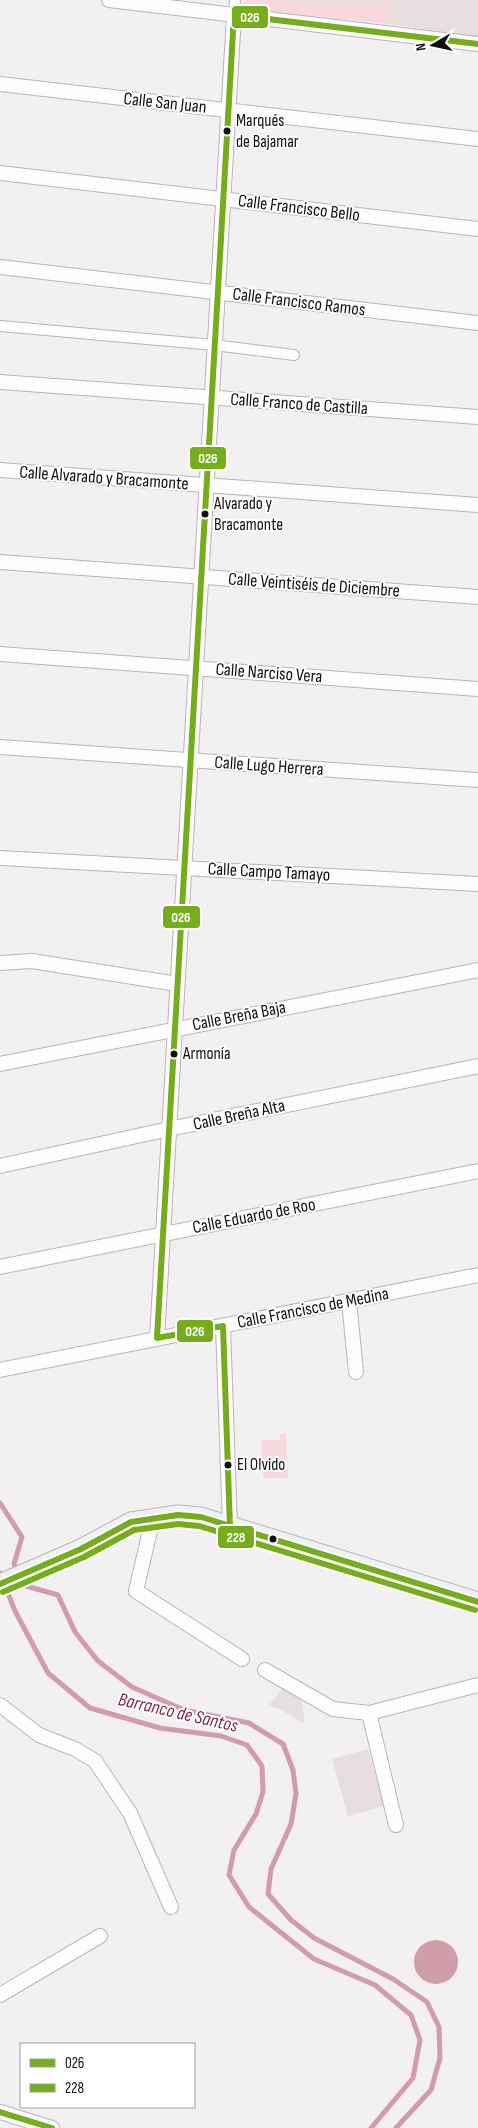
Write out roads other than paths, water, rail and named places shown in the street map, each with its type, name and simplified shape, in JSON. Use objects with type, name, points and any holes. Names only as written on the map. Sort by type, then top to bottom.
[{"type":"main road","points":[[0,1584],[81,1549],[131,1522],[178,1515],[201,1517],[478,1602]]},
{"type":"street","points":[[109,0],[478,44]]},
{"type":"street","points":[[157,1338],[235,0]]},
{"type":"street","name":"Calle San Juan","points":[[0,84],[478,139]]},
{"type":"street","name":"Calle Francisco Bello","points":[[0,173],[478,229]]},
{"type":"street","name":"Calle Francisco Ramos","points":[[0,267],[478,323]]},
{"type":"street","points":[[0,326],[214,345],[294,355]]},
{"type":"street","name":"Calle Franco de Castilla","points":[[0,382],[478,418]]},
{"type":"street","name":"Calle Alvarado y Bracamonte","points":[[0,470],[478,505]]},
{"type":"street","name":"Calle Veintiséis de Diciembre","points":[[0,562],[478,598]]},
{"type":"street","name":"Calle Narciso Vera","points":[[0,654],[478,689]]},
{"type":"street","name":"Calle Lugo Herrera","points":[[0,747],[478,780]]},
{"type":"street","name":"Calle Campo Tamayo","points":[[0,858],[478,884]]},
{"type":"street","points":[[0,963],[32,961],[177,984]]},
{"type":"street","name":"Calle Breña Baja","points":[[0,1064],[174,1028],[478,970]]},
{"type":"street","name":"Calle Breña Alta","points":[[0,1166],[169,1129],[478,1066]]},
{"type":"street","name":"Calle Eduardo de Roo","points":[[0,1267],[478,1171]]},
{"type":"street","name":"Calle Francisco de Medina","points":[[0,1370],[478,1275]]},
{"type":"street","points":[[349,1301],[356,1372]]},
{"type":"street","points":[[223,1326],[230,1527]]},
{"type":"street","points":[[153,1518],[136,1591],[242,1659]]},
{"type":"street","points":[[265,1670],[333,1710],[369,1713],[478,1685]]},
{"type":"street","points":[[0,1705],[39,1735],[75,1749],[95,1761],[130,1813],[171,1908]]},
{"type":"street","points":[[369,1713],[396,1825]]},
{"type":"street","points":[[0,1995],[100,1936]]},
{"type":"street","points":[[0,2112],[52,2128]]},
{"type":"waterway","points":[[0,1503],[22,1537],[14,1564],[26,1586],[58,1595],[75,1632],[98,1661],[132,1687],[184,1710],[249,1723],[283,1744],[293,1770],[296,1794],[291,1824],[271,1869],[268,1894],[291,1920],[314,1938],[393,1979],[427,2002],[439,2027],[440,2058],[431,2090],[396,2128]]},
{"type":"waterway","name":"Barranco de Santos","points":[[0,1573],[15,1611],[48,1673],[90,1708],[160,1728],[221,1736],[247,1745],[262,1766],[263,1792],[256,1814],[234,1850],[229,1875],[249,1907],[314,1959],[375,1985],[411,2015],[420,2040],[413,2078],[371,2128]]},
{"type":"place","name":"Marqués de Bajamar","points":[[227,131]]},
{"type":"place","name":"Alvarado y Bracamonte","points":[[205,514]]},
{"type":"place","name":"Armonía","points":[[174,1054]]},
{"type":"place","name":"El Olvido","points":[[228,1465]]}]
